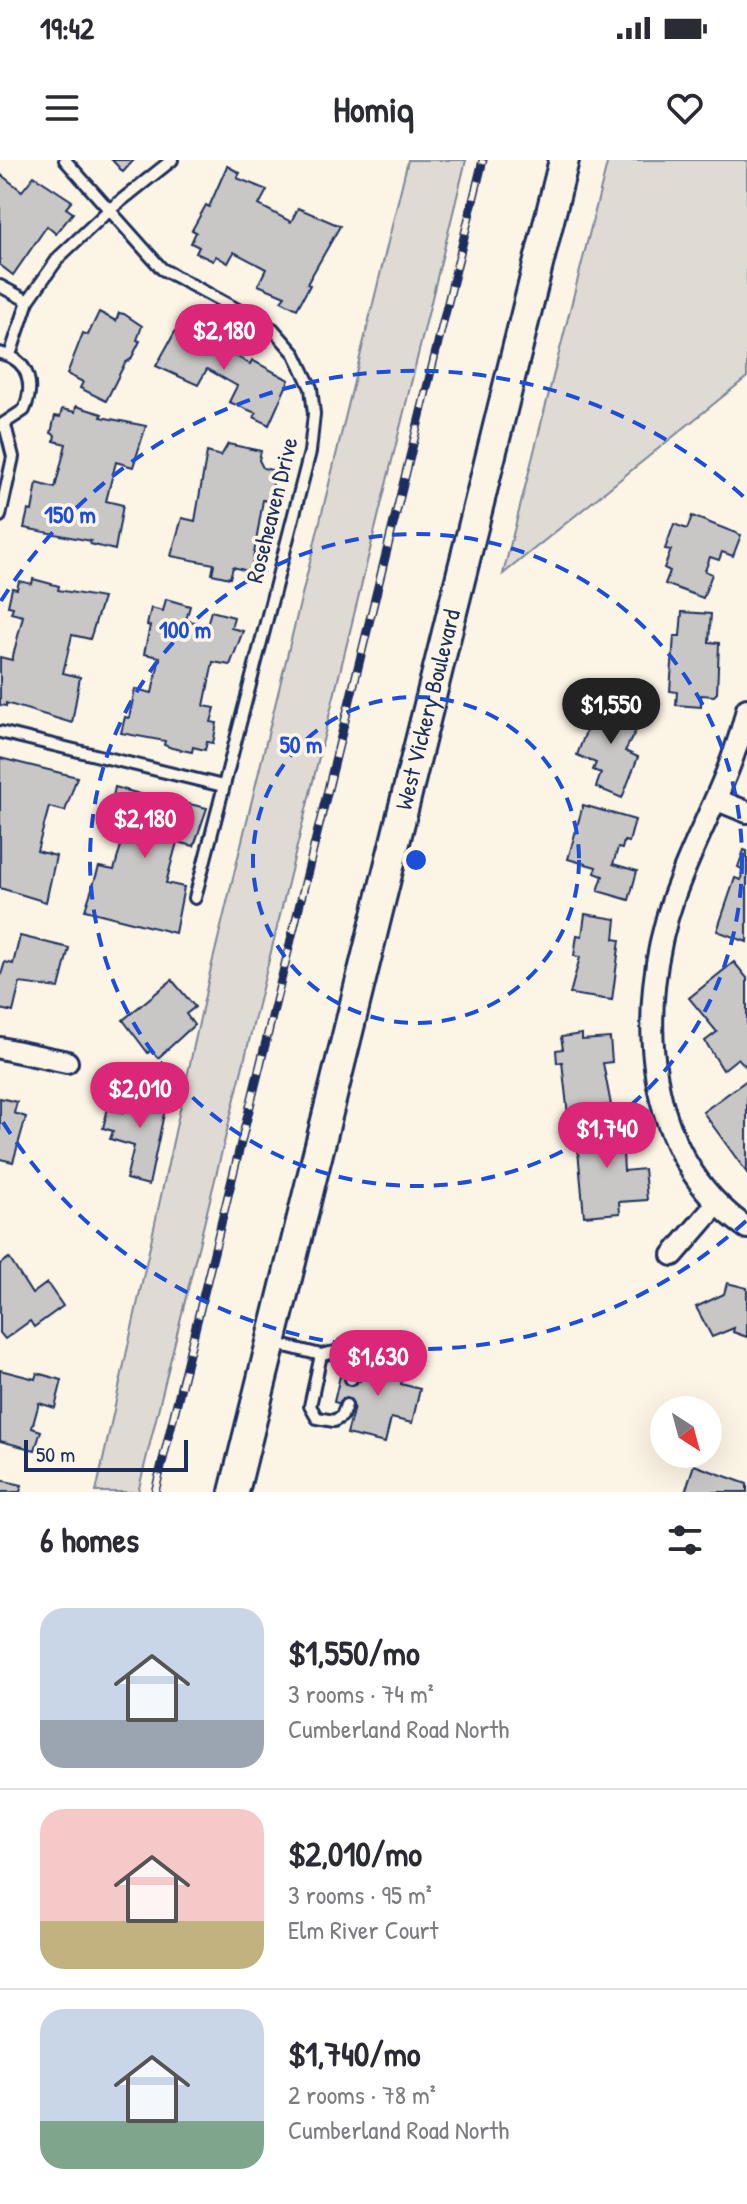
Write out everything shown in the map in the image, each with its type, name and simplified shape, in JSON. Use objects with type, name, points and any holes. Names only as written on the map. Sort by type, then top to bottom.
[{"type":"main road","name":"West Vickery Boulevard","points":[[234,1492],[564,160]]},
{"type":"street","points":[[747,709],[729,775],[674,897],[658,961],[653,1015],[655,1060],[666,1123],[689,1172],[716,1205],[747,1228]]},
{"type":"street","points":[[717,800],[747,812]]},
{"type":"street","points":[[0,1048],[67,1062]]},
{"type":"street","points":[[673,1255],[716,1205]]},
{"type":"lane","name":"Roseheaven Drive","points":[[65,160],[162,269],[273,329],[295,354],[311,388],[314,414],[310,452],[195,898]]},
{"type":"lane","points":[[0,516],[13,457],[3,425],[24,410],[31,388],[24,367],[5,354],[28,301],[59,257],[108,211],[172,160]]},
{"type":"lane","points":[[0,286],[28,301]]},
{"type":"lane","points":[[0,732],[223,786]]},
{"type":"lane","points":[[271,1342],[321,1355],[349,1349],[353,1356],[351,1379]]},
{"type":"lane","points":[[321,1355],[310,1406],[317,1418],[334,1421],[342,1416],[346,1405]]},
{"type":"shaded area","points":[[408,160],[466,160],[138,1492],[96,1492],[211,968]]},
{"type":"shaded area","points":[[608,160],[747,160],[747,377],[503,574]]},
{"type":"building","points":[[112,160],[134,160],[123,172]]},
{"type":"building","points":[[227,166],[240,173],[237,178],[267,190],[259,205],[291,222],[298,208],[340,226],[307,284],[310,285],[297,309],[281,301],[285,296],[258,285],[266,269],[234,252],[228,263],[216,256],[213,261],[196,253],[199,247],[191,243],[196,232],[192,230],[206,205],[209,207]]},
{"type":"building","points":[[0,174],[22,191],[34,176],[72,201],[66,208],[73,213],[56,234],[47,226],[13,275],[0,265]]},
{"type":"building","points":[[99,312],[116,321],[119,313],[124,314],[142,326],[137,340],[140,341],[106,401],[80,388],[83,382],[67,374],[83,333],[88,335]]},
{"type":"building","points":[[180,323],[250,364],[252,360],[289,380],[269,425],[254,417],[256,413],[229,402],[237,386],[207,369],[198,385],[156,366]]},
{"type":"building","points":[[76,406],[102,414],[101,417],[146,426],[133,467],[116,462],[106,501],[123,505],[115,550],[90,544],[91,541],[24,528],[28,510],[32,511],[37,483],[55,488],[66,444],[54,441],[55,435],[51,433],[55,416],[60,417],[62,409],[75,412]]},
{"type":"building","points":[[228,444],[261,451],[259,460],[263,468],[276,471],[269,501],[263,500],[251,572],[233,567],[230,578],[212,574],[214,564],[171,556],[182,518],[195,521],[207,452],[221,456]]},
{"type":"building","points":[[692,516],[741,535],[733,556],[722,552],[719,560],[710,557],[705,571],[712,574],[703,598],[665,584],[670,571],[664,568],[671,550],[665,549],[674,524],[687,529]]},
{"type":"building","points":[[33,579],[59,586],[58,590],[103,598],[90,639],[72,635],[63,673],[80,677],[72,723],[6,703],[6,706],[0,705],[0,657],[12,660],[23,616],[11,613],[13,607],[8,606],[12,588],[17,589],[19,581],[32,584]]},
{"type":"building","points":[[166,599],[190,606],[186,620],[207,625],[211,611],[234,617],[231,628],[243,631],[230,665],[213,662],[204,706],[215,708],[211,722],[217,723],[213,743],[207,742],[205,750],[193,747],[192,752],[172,748],[164,745],[165,741],[121,733],[125,717],[129,718],[135,689],[152,693],[160,657],[144,654],[150,626],[147,625],[151,608],[163,611]]},
{"type":"building","points":[[682,612],[711,614],[709,642],[719,643],[717,693],[714,696],[701,695],[701,707],[676,705],[677,692],[670,691],[674,636],[680,636]]},
{"type":"building","points":[[598,700],[643,717],[625,751],[638,757],[622,798],[596,787],[601,773],[593,770],[596,763],[577,755]]},
{"type":"building","points":[[0,758],[77,777],[65,811],[49,807],[37,851],[56,856],[46,902],[0,888]]},
{"type":"building","points":[[115,787],[179,805],[180,802],[207,808],[194,846],[177,842],[166,883],[184,887],[175,933],[85,910],[99,867],[114,870],[124,835],[106,830]]},
{"type":"building","points":[[583,805],[635,820],[629,842],[624,841],[622,849],[618,848],[613,864],[637,871],[629,900],[598,891],[603,876],[595,873],[596,867],[568,859]]},
{"type":"building","points":[[744,850],[747,851],[747,942],[717,931],[735,878],[741,880],[742,869],[738,867]]},
{"type":"building","points":[[585,914],[616,919],[614,939],[620,940],[612,1000],[570,994],[580,957],[574,956],[577,935],[582,936]]},
{"type":"building","points":[[20,936],[69,948],[59,988],[20,983],[13,1012],[0,1009],[0,978],[5,962],[13,964]]},
{"type":"building","points":[[734,962],[747,978],[747,1068],[738,1058],[723,1070],[705,1041],[717,1032],[689,998]]},
{"type":"building","points":[[172,980],[195,1007],[186,1014],[194,1025],[158,1058],[151,1050],[148,1053],[123,1020]]},
{"type":"building","points":[[582,1034],[582,1040],[610,1038],[612,1062],[603,1063],[611,1105],[580,1108],[580,1113],[568,1115],[562,1062],[557,1063],[556,1050],[563,1049],[561,1037]]},
{"type":"building","points":[[747,1080],[747,1173],[703,1112]]},
{"type":"building","points":[[143,1083],[169,1090],[149,1185],[126,1179],[134,1146],[110,1139],[113,1131],[103,1128],[108,1108],[124,1113],[125,1104],[137,1106]]},
{"type":"building","points":[[0,1098],[17,1102],[14,1113],[26,1117],[13,1162],[0,1159]]},
{"type":"building","points":[[627,1124],[630,1153],[623,1153],[624,1171],[644,1169],[647,1200],[619,1202],[620,1213],[584,1216],[576,1128]]},
{"type":"building","points":[[9,1258],[32,1294],[47,1283],[63,1306],[34,1327],[30,1321],[5,1339],[0,1333],[0,1264]]},
{"type":"building","points":[[727,1283],[747,1288],[747,1337],[733,1332],[734,1328],[712,1337],[696,1307],[724,1294]]},
{"type":"building","points":[[367,1352],[406,1361],[401,1384],[420,1389],[412,1423],[391,1418],[385,1443],[347,1434],[354,1407],[334,1402],[340,1376],[360,1381]]},
{"type":"building","points":[[0,1370],[35,1379],[37,1373],[62,1380],[55,1408],[39,1403],[32,1428],[41,1431],[35,1450],[0,1441]]},
{"type":"building","points":[[693,1468],[702,1468],[747,1484],[747,1492],[685,1492]]},
{"type":"building","points":[[0,1480],[22,1485],[20,1492],[0,1492]]},
{"type":"railway","points":[[155,1492],[483,160]]}]
